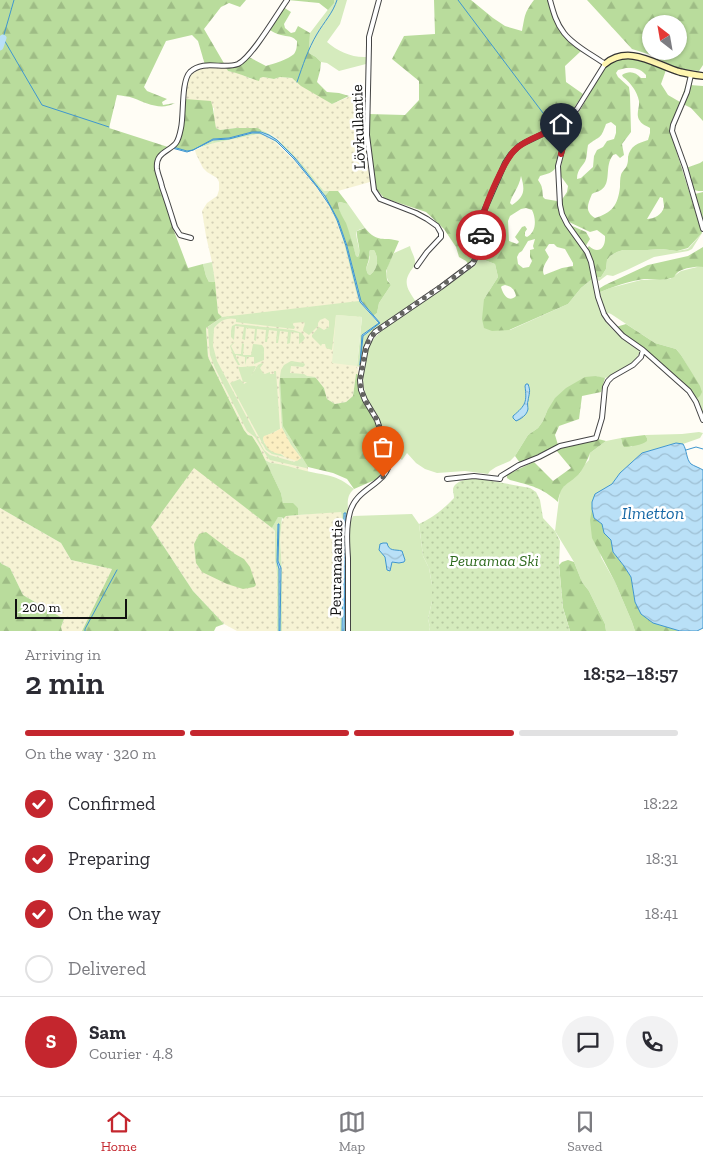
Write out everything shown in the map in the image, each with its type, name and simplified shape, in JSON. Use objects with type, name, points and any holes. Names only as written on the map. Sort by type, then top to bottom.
[{"type":"street","points":[[191,238],[180,235],[175,228],[157,168],[159,157],[178,141],[186,78],[190,72],[203,66],[226,66],[240,63],[253,50],[287,0]]},
{"type":"street","name":"Lövkullantie","points":[[379,0],[368,45],[367,134],[373,183],[380,199],[416,213],[428,219],[440,229],[441,237],[417,266]]},
{"type":"street","points":[[550,0],[554,15],[564,34],[605,64],[620,56],[635,56],[657,62],[678,71],[697,75]]},
{"type":"street","name":"Peuramaantie","points":[[348,631],[347,531],[350,512],[353,503],[359,495],[386,473],[390,459],[377,420],[361,390],[360,380],[368,342],[375,332],[473,263],[480,245],[481,222],[484,211],[505,163],[518,146],[549,132],[571,116],[578,109],[605,64]]},
{"type":"street","points":[[703,72],[697,75],[687,92],[672,131],[703,229]]},
{"type":"street","points":[[571,116],[558,166],[560,205],[567,224],[587,252],[604,314],[623,336],[643,350],[689,391],[696,402],[703,420]]},
{"type":"street","points":[[561,124],[568,129]]},
{"type":"street","points":[[447,479],[474,476],[500,479],[501,476],[519,465],[560,446],[596,438],[602,418],[605,387],[608,381],[633,365],[643,350]]},
{"type":"shaded area","points":[[204,67],[226,68],[228,71],[239,73],[251,79],[263,77],[274,79],[280,77],[292,78],[332,104],[365,90],[364,133],[370,182],[338,191],[324,191],[289,150],[269,133],[258,128],[220,130],[216,128],[214,108],[185,99],[186,83],[190,75]]},
{"type":"shaded area","points":[[258,134],[264,135],[275,142],[294,160],[329,206],[345,246],[360,302],[357,366],[359,376],[356,374],[353,396],[346,402],[335,404],[327,399],[324,388],[316,378],[280,378],[308,472],[265,460],[252,436],[248,435],[244,430],[208,357],[206,328],[222,317],[218,313],[212,262],[202,211],[207,203],[217,196],[219,182],[217,178],[203,168],[195,150],[214,143]]},
{"type":"shaded area","points":[[194,467],[275,531],[277,631],[237,631],[224,624],[193,591],[151,527]]},
{"type":"shaded area","points":[[0,508],[61,543],[71,560],[112,569],[82,631],[62,631],[61,627],[64,619],[23,595],[10,568],[0,562]]},
{"type":"shaded area","points":[[341,511],[340,631],[282,631],[280,539],[283,519],[286,516]]},
{"type":"green space","points":[[0,0],[246,0],[240,7],[229,3],[221,7],[204,29],[225,65],[205,65],[198,41],[192,35],[166,41],[144,87],[147,91],[167,99],[162,102],[163,105],[175,103],[159,106],[131,97],[117,95],[109,128],[168,147],[164,149],[154,163],[174,231],[188,268],[203,264],[209,282],[215,282],[218,313],[222,317],[206,328],[208,357],[244,430],[248,435],[252,436],[259,447],[281,493],[283,503],[293,503],[298,508],[298,515],[286,516],[283,519],[278,517],[272,528],[194,468],[151,527],[193,591],[224,624],[216,627],[214,631],[82,631],[112,569],[71,560],[61,543],[0,508]]},
{"type":"green space","points":[[288,0],[334,0],[334,3],[328,10],[319,3]]},
{"type":"green space","points":[[334,0],[347,0],[340,24],[327,42],[345,53],[366,57],[366,64],[339,71],[327,63],[321,62],[309,53],[310,33]]},
{"type":"green space","points":[[434,0],[471,0],[505,26],[522,31],[524,18],[534,0],[548,0],[556,22],[568,41],[581,51],[565,66],[566,82],[583,94],[565,119],[518,145],[504,162],[482,213],[476,253],[469,265],[459,257],[456,247],[444,229],[426,212],[384,198],[375,187],[368,135],[368,114],[405,115],[419,100],[419,81],[392,59],[404,36],[435,34]]},
{"type":"green space","points":[[587,0],[703,0],[703,65],[699,71],[676,68],[661,60],[688,60],[688,15],[642,15],[642,52],[632,49]]},
{"type":"green space","points":[[283,7],[291,12],[284,24],[285,28],[291,33],[295,32],[298,26],[310,33],[309,53],[321,62],[317,82],[327,92],[349,96],[332,104],[301,86],[292,78],[280,77],[274,79],[263,77],[259,81],[228,71],[226,68],[235,66],[249,57],[266,66],[294,54],[297,41],[268,29]]},
{"type":"green space","points":[[626,57],[644,60],[666,70],[661,84],[668,95],[680,102],[687,86],[673,120],[672,137],[702,233],[688,248],[677,251],[662,249],[623,250],[617,252],[607,260],[606,269],[601,277],[595,278],[586,250],[589,246],[595,250],[601,249],[605,236],[597,230],[590,232],[567,221],[563,213],[561,201],[567,192],[568,186],[560,175],[564,151],[573,122],[606,66]],"holes":[[[626,68],[642,71],[646,78],[641,78],[632,72],[622,75],[637,94],[639,119],[650,128],[650,133],[648,140],[638,144],[631,150],[628,162],[621,175],[616,203],[606,214],[595,218],[588,210],[592,194],[604,187],[610,159],[616,154],[620,158],[624,155],[622,144],[631,132],[629,87],[616,73],[618,70]],[[611,122],[616,126],[614,139],[607,141],[603,147],[597,150],[594,156],[593,167],[581,178],[577,179],[578,172],[586,159],[588,145],[599,137],[606,124]],[[660,197],[663,198],[664,207],[660,214],[647,219]]]},
{"type":"green space","points":[[690,85],[703,86],[703,121],[691,108],[683,104]]},
{"type":"green space","points":[[185,99],[211,101],[216,128],[220,130],[258,128],[261,132],[213,139],[193,150],[187,151],[173,147],[178,141]]},
{"type":"green space","points":[[560,128],[565,131],[557,166],[552,172],[540,176],[538,180],[542,186],[543,197],[557,201],[560,216],[584,250],[589,262],[592,279],[581,288],[568,304],[509,330],[492,331],[484,328],[482,319],[484,299],[498,277],[495,264],[479,258],[483,225],[485,214],[508,161],[520,148]],"holes":[[[521,176],[523,185],[522,196],[512,205],[510,203]],[[521,209],[532,210],[535,225],[533,232],[527,237],[525,236],[527,229],[525,226],[522,227],[515,237],[519,242],[517,244],[509,241],[508,221],[510,216]],[[535,239],[534,249],[530,250],[532,261],[529,267],[523,268],[518,264],[517,257],[528,241]],[[549,244],[554,244],[565,249],[573,266],[544,275],[543,268],[549,257],[545,250]],[[505,285],[511,287],[516,296],[511,299],[507,297],[501,287]]]},
{"type":"green space","points":[[261,130],[270,134],[287,148],[324,191],[329,191],[325,196],[295,158],[277,140],[261,132]]},
{"type":"green space","points":[[260,133],[276,141],[283,148],[275,141],[258,134],[199,148],[213,140]]},
{"type":"green space","points":[[290,155],[317,187],[330,206],[337,220],[346,246],[360,302],[379,324],[373,316],[377,313],[379,303],[391,285],[386,273],[394,253],[410,246],[415,262],[408,276],[407,284],[416,302],[373,333],[365,345],[361,365],[358,367],[362,317],[336,315],[332,350],[326,348],[325,344],[321,346],[312,337],[319,327],[324,330],[329,327],[329,321],[325,318],[320,320],[318,326],[309,335],[303,331],[304,322],[293,323],[294,329],[236,322],[236,319],[226,319],[214,328],[213,346],[217,361],[264,450],[270,455],[294,462],[301,458],[282,428],[279,383],[281,370],[284,365],[291,361],[304,363],[303,367],[291,366],[290,373],[304,374],[316,378],[280,378],[289,436],[308,467],[306,468],[270,460],[255,437],[247,431],[210,355],[208,327],[222,317],[359,301],[335,217],[322,195]]},
{"type":"green space","points":[[703,161],[703,191],[695,190],[692,188],[686,168]]},
{"type":"green space","points":[[329,191],[338,191],[348,204],[338,203],[356,256],[358,257],[359,251],[357,231],[365,228],[377,238],[399,241],[386,271],[387,280],[391,285],[379,303],[377,313],[373,316],[361,302],[347,246],[338,220],[325,196]],"holes":[[[370,250],[374,250],[377,256],[377,263],[375,270],[370,275],[367,272],[367,267]]]},
{"type":"green space","points":[[703,192],[703,226],[695,194]]},
{"type":"green space","points":[[338,203],[348,204],[365,228],[356,233],[359,250],[358,257],[340,213]]},
{"type":"green space","points":[[570,225],[586,232],[590,239],[585,247]]},
{"type":"green space","points":[[702,233],[692,249],[688,251],[654,257],[613,276],[607,275],[599,281],[595,278],[601,277],[606,269],[607,260],[617,252],[623,250],[662,249],[677,251],[688,249]]},
{"type":"green space","points":[[703,247],[703,267],[693,267],[679,271],[674,277],[668,279],[638,280],[598,293],[600,288],[605,285],[648,265],[688,256]]},
{"type":"green space","points":[[370,250],[374,250],[377,260],[375,270],[370,275],[366,269]]},
{"type":"green space","points":[[479,258],[495,264],[498,277],[484,299],[510,330],[568,304],[581,288],[592,279],[603,318],[617,334],[640,350],[636,359],[620,372],[603,378],[596,376],[547,411],[538,428],[528,435],[510,461],[496,467],[488,474],[465,471],[437,473],[425,469],[416,463],[407,453],[402,460],[396,455],[392,459],[378,418],[366,397],[363,383],[365,360],[370,343],[382,330],[458,278],[474,266]]},
{"type":"green space","points":[[212,262],[215,282],[209,282],[203,264]]},
{"type":"green space","points":[[703,267],[703,416],[696,399],[688,367],[676,349],[655,343],[611,314],[608,313],[606,315],[598,293],[641,280],[670,279],[681,271]]},
{"type":"green space","points":[[336,315],[362,317],[357,366],[332,363]]},
{"type":"green space","points":[[236,324],[293,330],[302,333],[305,338],[299,344],[299,333],[291,332],[290,343],[287,344],[288,332],[280,331],[278,343],[276,343],[277,331],[269,330],[267,342],[265,342],[266,330],[257,329],[256,341],[254,340],[255,329],[246,328],[245,340],[242,339],[244,327],[235,326],[234,340],[231,337],[231,331],[232,326]]},
{"type":"green space","points":[[626,324],[655,343],[676,349],[700,386],[702,392],[700,396],[696,399],[650,353],[627,338],[616,327]]},
{"type":"green space","points":[[235,342],[231,346],[235,354],[241,354],[242,343],[244,344],[243,355],[251,355],[253,344],[262,345],[264,348],[264,360],[254,364],[254,357],[247,357],[245,365],[245,357],[236,355],[240,365],[238,365],[230,346]]},
{"type":"green space","points":[[262,363],[260,368],[263,373],[270,372],[270,374],[274,374],[274,371],[276,371],[280,429],[263,438],[264,443],[285,457],[272,454],[266,450],[230,383],[240,379],[244,384],[247,382],[243,382],[238,367],[255,366],[251,376],[258,365]]},
{"type":"green space","points":[[356,374],[359,376],[362,396],[375,420],[380,435],[378,436],[379,439],[382,439],[387,460],[386,466],[377,479],[354,489],[347,479],[333,473],[308,467],[283,426],[280,378],[316,378],[324,388],[327,399],[335,404],[346,402],[353,396]]},
{"type":"green space","points":[[596,376],[605,378],[601,392],[582,396],[579,419],[559,426],[555,435],[558,445],[520,463],[515,456],[528,435],[538,428],[543,421],[555,398],[566,388],[585,377]]},
{"type":"green space","points":[[703,433],[700,438],[683,444],[676,443],[642,453],[620,473],[612,484],[595,495],[592,509],[601,557],[615,582],[635,631],[606,631],[605,624],[589,591],[582,582],[574,562],[555,531],[560,491],[567,482],[580,473],[583,466],[589,460],[590,453],[606,441],[621,438],[622,443],[631,447],[647,438],[645,435]]},
{"type":"green space","points":[[645,435],[647,441],[642,444],[624,447],[622,443],[621,438]]},
{"type":"green space","points":[[598,439],[606,441],[590,453],[580,472],[561,491],[558,502],[541,490],[507,478],[507,475],[534,462],[553,481],[571,468],[556,450],[562,446]]},
{"type":"green space","points":[[265,460],[271,463],[331,476],[354,489],[350,494],[348,503],[345,631],[344,513],[343,617],[342,631],[340,631],[341,512],[298,515],[298,508],[283,504],[281,493]]},
{"type":"green space","name":"Peuramaa Ski","points":[[476,478],[530,488],[536,492],[540,500],[543,518],[555,531],[560,541],[559,565],[563,608],[570,631],[429,631],[428,619],[432,601],[432,585],[429,568],[423,556],[419,524],[438,513],[454,498],[453,489],[456,484]]},
{"type":"green space","points":[[592,509],[594,518],[602,524],[604,533],[611,540],[613,552],[631,577],[635,602],[673,629],[680,631],[635,631],[615,582],[592,538],[590,520]]},
{"type":"green space","points":[[412,514],[419,524],[423,556],[429,568],[432,585],[432,601],[428,619],[429,631],[350,631],[350,523],[353,516]]},
{"type":"green space","points":[[278,516],[282,517],[280,539],[282,571],[282,631],[280,631],[281,568],[278,561],[278,524],[277,562],[279,569],[279,631],[277,631],[275,531],[272,528]]},
{"type":"green space","points":[[206,532],[244,559],[250,567],[256,585],[254,587],[243,589],[227,584],[202,572],[196,563],[194,544],[199,534]]},
{"type":"green space","points":[[568,560],[574,562],[582,582],[589,591],[605,624],[606,631],[570,631],[563,608],[559,565]]},
{"type":"green space","points":[[0,562],[10,568],[23,595],[64,619],[61,627],[62,631],[0,631]]},
{"type":"sand","points":[[282,428],[301,458],[297,461],[272,451],[265,444],[264,436]]},
{"type":"water","points":[[252,132],[261,132],[277,140],[295,158],[325,196],[338,220],[347,246],[361,301],[380,323],[363,336],[360,365],[362,335],[379,323],[360,302],[346,246],[337,220],[317,187],[276,141],[260,133],[252,133],[229,139],[213,140],[193,150],[213,139],[229,138]]},
{"type":"water","points":[[172,148],[187,151],[193,150],[187,152]]},
{"type":"water","points":[[526,384],[528,384],[530,391],[528,409],[524,417],[516,421],[513,416],[525,403]]},
{"type":"water","name":"Ilmetton","points":[[676,443],[683,444],[691,464],[703,470],[703,628],[697,631],[680,631],[653,623],[641,614],[635,602],[631,577],[613,552],[611,540],[604,533],[602,524],[594,518],[592,509],[595,494],[612,484],[620,473],[642,453]]},
{"type":"water","points":[[344,513],[346,513],[345,602],[344,631],[342,631]]},
{"type":"water","points":[[278,524],[278,561],[281,568],[280,631],[279,569],[277,562]]},
{"type":"water","points":[[387,543],[391,549],[402,551],[405,560],[399,563],[392,562],[390,571],[387,570],[385,557],[379,550],[380,544]]},
{"type":"waterway","points":[[14,0],[3,38],[42,105],[109,127]]},
{"type":"waterway","points":[[297,82],[311,45],[337,0]]},
{"type":"waterway","points":[[458,0],[549,121]]},
{"type":"waterway","points":[[0,47],[3,38]]},
{"type":"waterway","points":[[686,450],[696,447],[703,449]]},
{"type":"waterway","points":[[85,631],[117,570]]},
{"type":"way so far","points":[[383,477],[388,469],[390,459],[377,420],[361,390],[360,380],[368,342],[375,332],[470,266],[478,253],[481,235]]},
{"type":"route","points":[[481,235],[481,222],[484,211],[505,163],[514,150],[518,146],[549,132],[561,124],[568,129],[561,154]]}]
